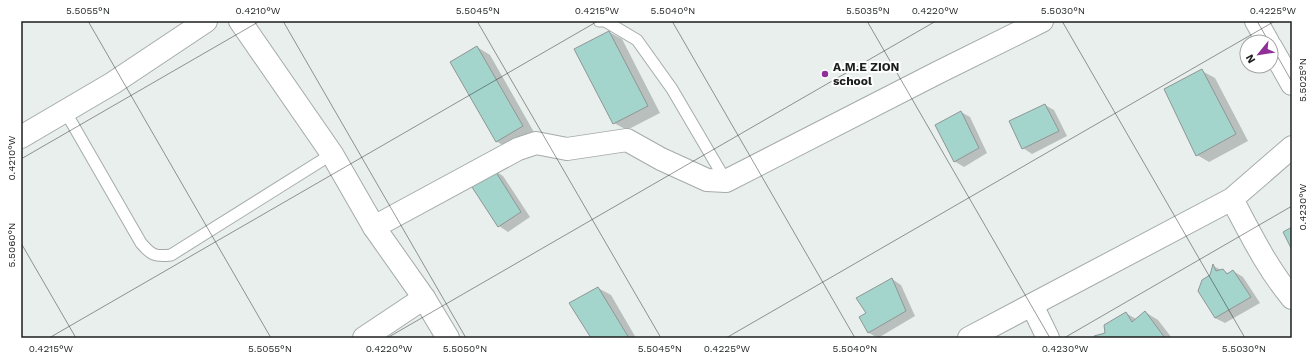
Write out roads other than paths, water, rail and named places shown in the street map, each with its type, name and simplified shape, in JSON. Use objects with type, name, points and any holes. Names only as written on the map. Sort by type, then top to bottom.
[{"type":"street","points":[[21,137],[114,83],[206,21]]},
{"type":"street","points":[[240,21],[332,154],[374,227],[424,298],[448,338]]},
{"type":"street","points":[[374,227],[518,149],[536,143],[568,148],[627,140],[661,159],[707,180],[726,181],[938,72],[1011,28],[1042,21]]},
{"type":"street","points":[[1256,21],[1263,34]]},
{"type":"street","points":[[1279,61],[1292,84]]},
{"type":"street","points":[[969,338],[1232,199],[1292,147]]},
{"type":"street","points":[[1232,199],[1262,255],[1284,289],[1292,298]]},
{"type":"street","points":[[364,338],[424,298]]},
{"type":"street","points":[[1032,305],[1048,338]]},
{"type":"lane","points":[[599,21],[605,21],[637,40],[672,89],[726,181]]},
{"type":"lane","points":[[65,111],[141,243],[149,253],[161,256],[171,255],[332,154]]},
{"type":"place","name":"A.M.E ZION school","points":[[825,74]]}]
